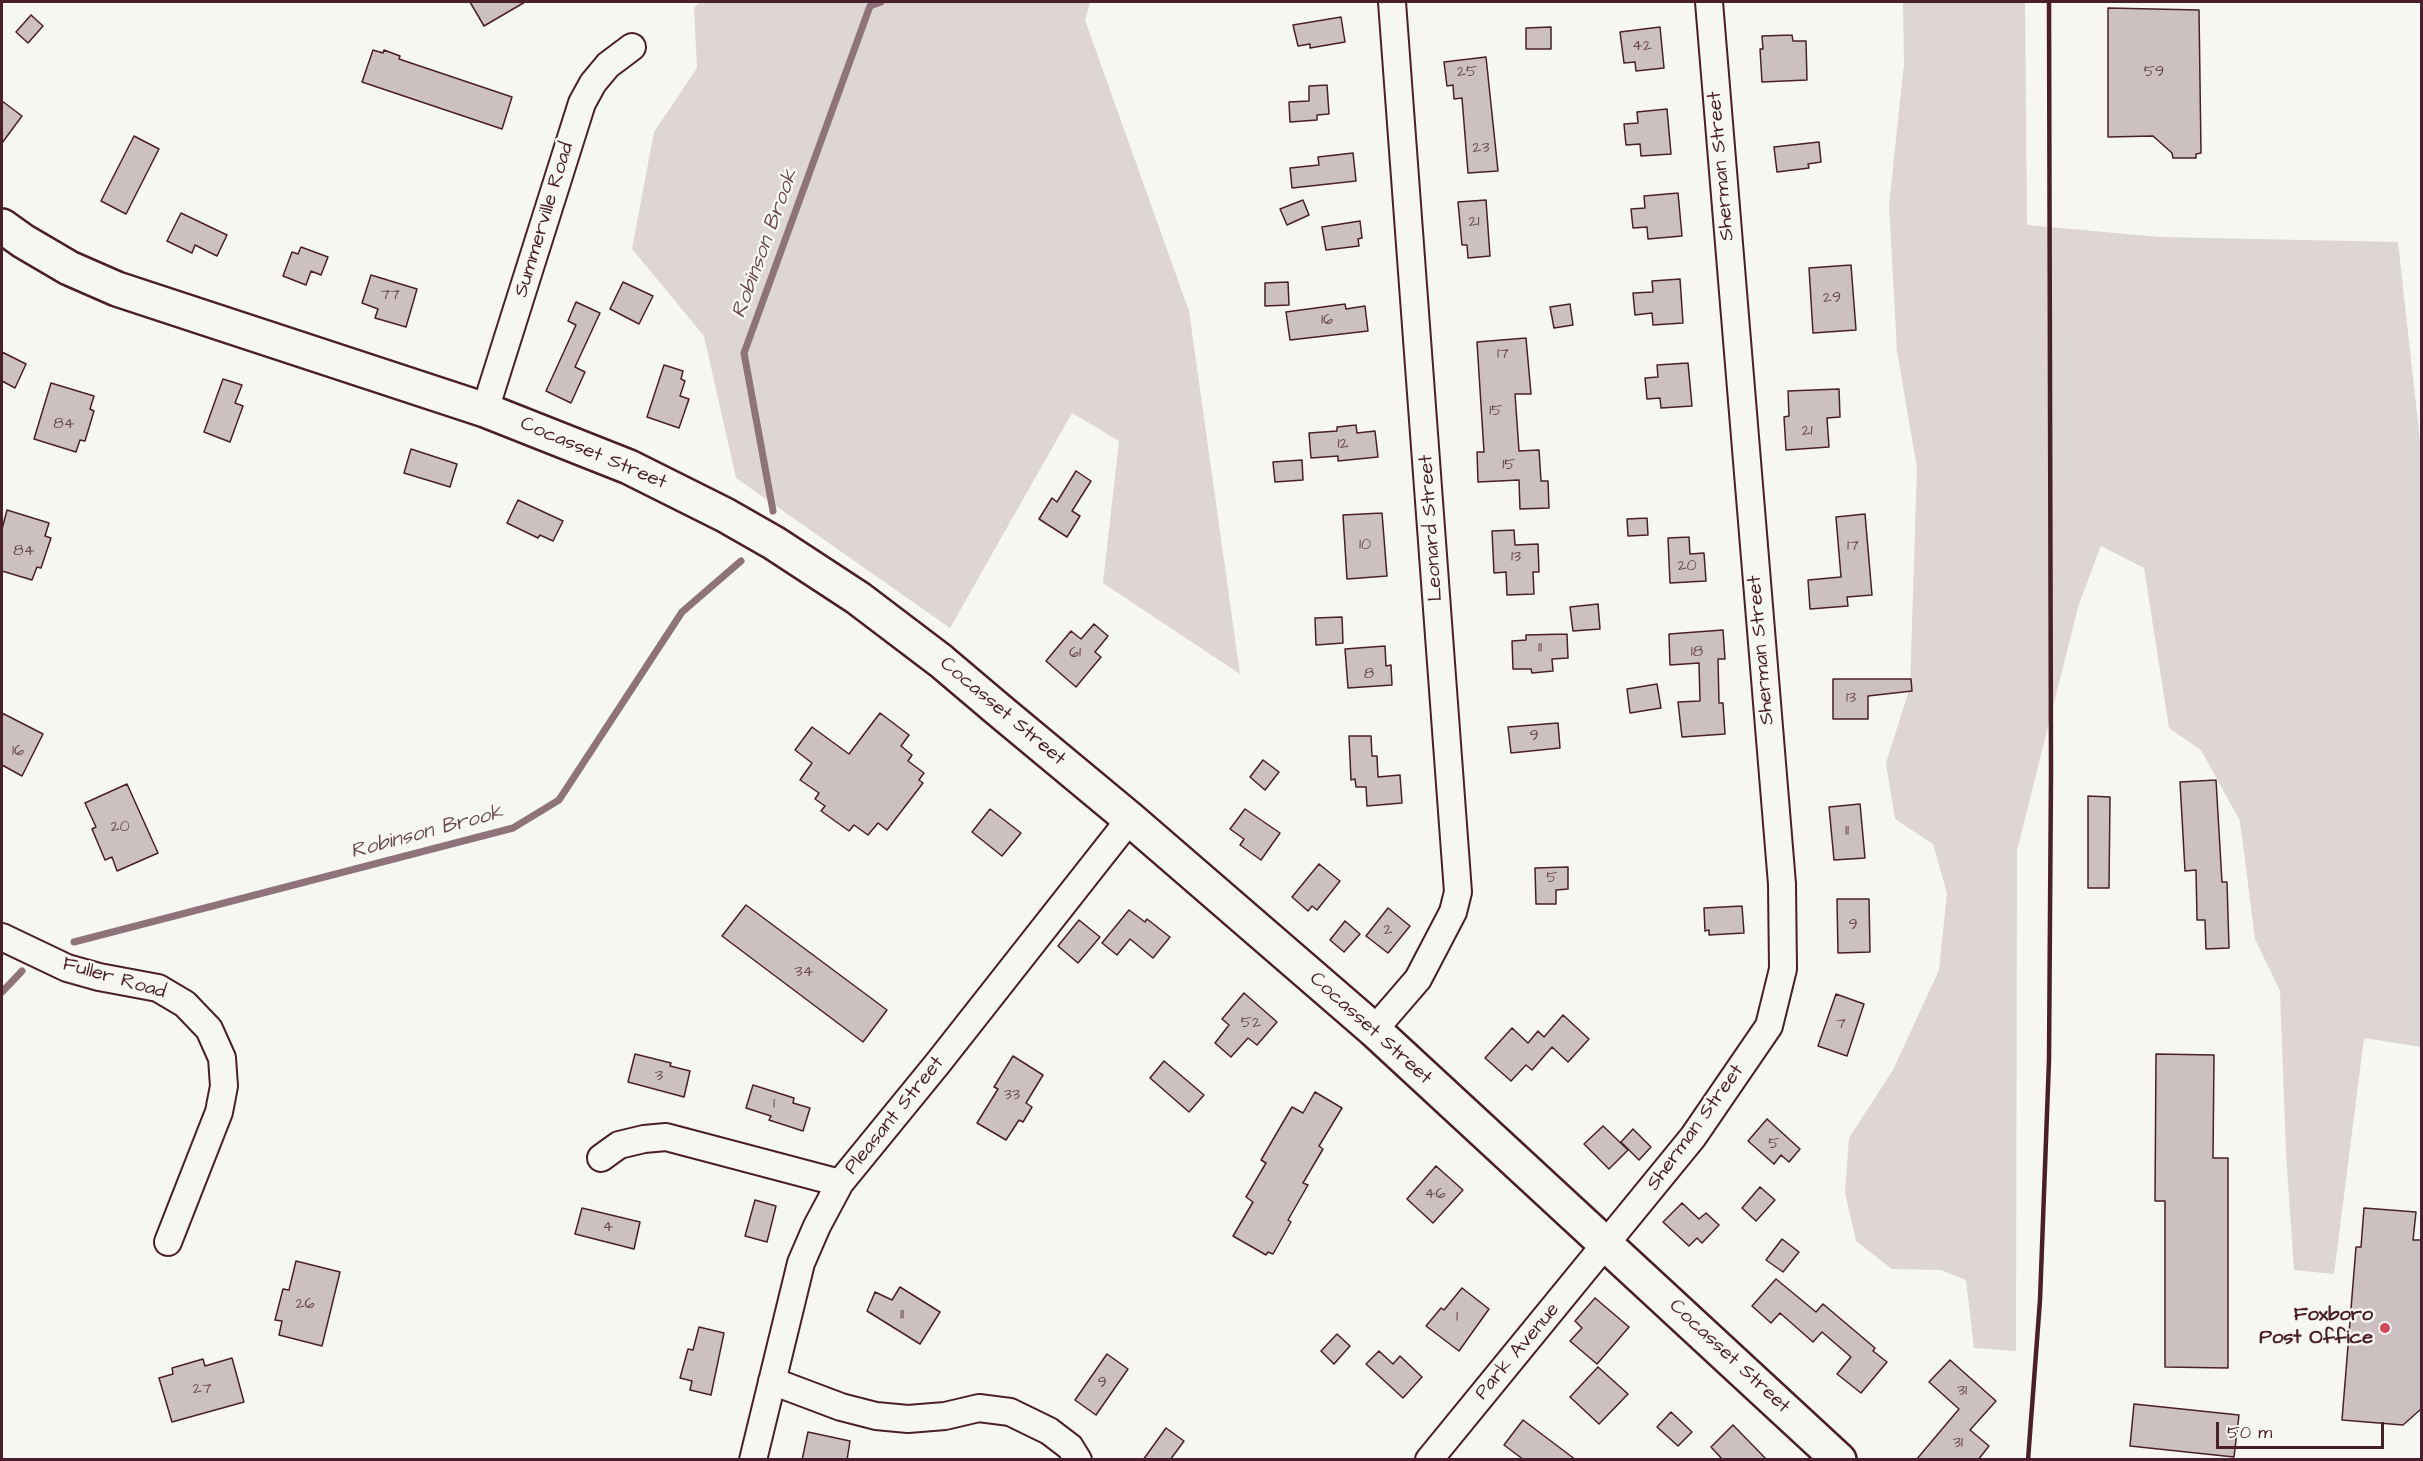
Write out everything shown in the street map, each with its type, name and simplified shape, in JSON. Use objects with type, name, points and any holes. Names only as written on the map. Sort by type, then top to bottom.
[{"type":"main road","name":"Cocasset Street","points":[[2,226],[69,268],[117,289],[485,410],[629,467],[725,515],[774,543],[858,598],[941,661],[1130,819],[1374,1030],[1839,1460]]},
{"type":"street","name":"Leonard Street","points":[[1374,1030],[1418,979],[1453,912],[1458,892],[1392,2]]},
{"type":"street","name":"Sherman Street","points":[[1606,1245],[1694,1137],[1769,1026],[1783,969],[1781,872],[1709,2]]},
{"type":"street","name":"Summerville Road","points":[[485,410],[582,103],[593,83],[608,65],[632,47]]},
{"type":"street","name":"Pleasant Street","points":[[753,1460],[801,1263],[817,1226],[840,1183],[938,1064],[1130,819]]},
{"type":"street","name":"Fuller Road","points":[[2,937],[67,968],[99,977],[158,988],[185,1004],[209,1029],[222,1058],[224,1086],[219,1112],[168,1242]]},
{"type":"street","points":[[601,1158],[619,1145],[666,1137],[840,1183]]},
{"type":"street","name":"Park Avenue","points":[[1429,1460],[1606,1245]]},
{"type":"street","points":[[772,1381],[841,1407],[876,1416],[917,1418],[945,1416],[979,1408],[1010,1412],[1049,1431],[1070,1447],[1078,1460]]},
{"type":"shaded area","points":[[700,2],[1090,2],[1085,20],[1189,311],[1240,674],[1103,583],[1119,441],[1072,413],[950,628],[736,478],[704,336],[632,249],[654,132],[697,68],[694,8]]},
{"type":"shaded area","points":[[1903,2],[2025,2],[2027,225],[2160,237],[2398,242],[2422,459],[2421,1047],[2364,1038],[2334,1274],[2294,1270],[2286,1153],[2280,991],[2255,939],[2240,821],[2201,750],[2169,728],[2144,568],[2101,546],[2079,604],[2017,850],[2016,1351],[1974,1348],[1966,1280],[1941,1270],[1892,1269],[1856,1241],[1845,1193],[1849,1138],[1893,1070],[1939,970],[1947,893],[1933,844],[1895,819],[1886,763],[1910,687],[1917,468],[1897,351],[1889,205],[1904,64]]},
{"type":"building","points":[[470,2],[525,2],[484,26]]},
{"type":"building","points":[[2108,8],[2199,10],[2201,153],[2196,154],[2196,158],[2173,158],[2172,153],[2153,136],[2108,137]]},
{"type":"building","points":[[31,15],[43,26],[28,43],[16,32]]},
{"type":"building","points":[[1341,17],[1345,42],[1310,48],[1310,44],[1298,46],[1293,25]]},
{"type":"building","points":[[1551,27],[1551,49],[1526,49],[1526,28]]},
{"type":"building","points":[[1660,27],[1664,68],[1636,71],[1635,62],[1624,63],[1620,32]]},
{"type":"building","points":[[1792,35],[1793,41],[1806,41],[1807,80],[1762,82],[1760,49],[1763,49],[1762,36]]},
{"type":"building","points":[[373,50],[383,53],[384,50],[400,56],[399,59],[512,97],[502,129],[362,82]]},
{"type":"building","points":[[1486,57],[1498,171],[1468,173],[1462,98],[1454,99],[1453,85],[1447,86],[1444,62]]},
{"type":"building","points":[[1327,85],[1329,114],[1317,115],[1317,120],[1290,122],[1289,102],[1309,101],[1309,86]]},
{"type":"building","points":[[2,101],[22,116],[2,143]]},
{"type":"building","points":[[1667,109],[1671,154],[1641,156],[1640,144],[1626,145],[1624,124],[1638,123],[1637,112]]},
{"type":"building","points":[[134,136],[159,149],[126,214],[101,201]]},
{"type":"building","points":[[1819,142],[1821,162],[1808,164],[1809,168],[1777,172],[1774,147]]},
{"type":"building","points":[[1353,153],[1356,181],[1292,188],[1290,168],[1319,165],[1318,157]]},
{"type":"building","points":[[1678,193],[1682,236],[1648,239],[1647,227],[1633,228],[1631,209],[1645,208],[1644,196]]},
{"type":"building","points":[[1303,200],[1309,215],[1287,225],[1280,209]]},
{"type":"building","points":[[1486,200],[1490,256],[1468,258],[1467,245],[1462,245],[1458,202]]},
{"type":"building","points":[[181,213],[227,235],[217,256],[195,245],[192,253],[167,241]]},
{"type":"building","points":[[1360,221],[1362,238],[1358,239],[1359,246],[1326,250],[1322,227]]},
{"type":"building","points":[[301,247],[328,257],[321,275],[311,271],[306,285],[283,276],[292,252],[298,254]]},
{"type":"building","points":[[1851,265],[1856,330],[1813,333],[1809,268]]},
{"type":"building","points":[[371,275],[417,289],[406,327],[375,318],[378,309],[362,303]]},
{"type":"building","points":[[1680,279],[1683,323],[1653,325],[1652,313],[1635,315],[1633,293],[1653,292],[1652,281]]},
{"type":"building","points":[[623,282],[653,296],[639,324],[610,309]]},
{"type":"building","points":[[1288,282],[1289,305],[1265,306],[1265,283]]},
{"type":"building","points":[[576,302],[600,313],[575,367],[585,372],[571,403],[546,391],[576,325],[568,321]]},
{"type":"building","points":[[1345,304],[1346,309],[1365,306],[1368,331],[1290,340],[1286,312]]},
{"type":"building","points":[[1570,304],[1573,325],[1554,328],[1550,307]]},
{"type":"building","points":[[1526,338],[1531,394],[1515,394],[1519,451],[1539,450],[1541,481],[1548,481],[1549,508],[1520,509],[1519,480],[1478,482],[1477,452],[1484,452],[1477,342]]},
{"type":"building","points":[[2,352],[26,364],[15,388],[2,381]]},
{"type":"building","points":[[1688,363],[1692,406],[1661,408],[1660,398],[1647,399],[1645,378],[1658,377],[1657,365]]},
{"type":"building","points":[[664,365],[683,371],[681,379],[685,381],[680,396],[689,399],[679,428],[647,417]]},
{"type":"building","points":[[223,379],[242,385],[235,403],[243,406],[230,442],[204,432]]},
{"type":"building","points":[[51,383],[94,396],[90,409],[94,411],[85,441],[80,440],[76,452],[34,439]]},
{"type":"building","points":[[1839,389],[1840,417],[1827,418],[1829,447],[1786,450],[1784,417],[1789,416],[1788,391]]},
{"type":"building","points":[[1356,425],[1357,433],[1375,431],[1378,457],[1338,461],[1338,456],[1311,458],[1309,433],[1337,431],[1337,427]]},
{"type":"building","points":[[411,449],[457,464],[450,487],[404,473]]},
{"type":"building","points":[[1302,460],[1303,480],[1275,482],[1273,462]]},
{"type":"building","points":[[1076,471],[1091,481],[1072,511],[1080,516],[1067,537],[1039,519],[1052,498],[1057,502]]},
{"type":"building","points":[[518,500],[563,521],[553,541],[540,535],[538,538],[507,523]]},
{"type":"building","points":[[7,510],[49,523],[45,536],[51,538],[41,568],[37,567],[32,580],[2,571],[2,529]]},
{"type":"building","points":[[1382,513],[1387,576],[1347,579],[1343,515]]},
{"type":"building","points":[[1865,514],[1872,595],[1847,597],[1848,606],[1810,609],[1808,580],[1841,577],[1836,517]]},
{"type":"building","points":[[1647,518],[1648,535],[1628,536],[1627,519]]},
{"type":"building","points":[[1514,530],[1515,545],[1538,544],[1539,572],[1533,572],[1534,594],[1507,595],[1506,572],[1494,573],[1492,531]]},
{"type":"building","points":[[1689,537],[1690,554],[1704,553],[1706,581],[1670,583],[1668,538]]},
{"type":"building","points":[[1598,604],[1600,629],[1573,631],[1570,607]]},
{"type":"building","points":[[1342,617],[1343,643],[1316,645],[1315,618]]},
{"type":"building","points":[[1094,624],[1108,636],[1095,652],[1101,657],[1076,687],[1046,661],[1071,631],[1081,639]]},
{"type":"building","points":[[1723,630],[1725,659],[1718,659],[1719,703],[1723,703],[1725,734],[1682,737],[1678,702],[1700,701],[1699,663],[1670,665],[1669,634]]},
{"type":"building","points":[[1567,634],[1568,658],[1552,659],[1553,671],[1532,673],[1531,669],[1513,669],[1512,641],[1526,640],[1526,635]]},
{"type":"building","points":[[1385,646],[1386,666],[1391,665],[1392,685],[1348,688],[1345,649]]},
{"type":"building","points":[[1833,679],[1911,679],[1912,691],[1868,696],[1868,719],[1833,719]]},
{"type":"building","points":[[1657,684],[1661,708],[1630,713],[1627,689]]},
{"type":"building","points":[[2,713],[43,734],[22,776],[2,765]]},
{"type":"building","points":[[880,713],[909,735],[901,746],[912,755],[908,761],[924,773],[919,780],[923,783],[887,830],[878,823],[868,835],[854,825],[849,831],[821,811],[825,806],[815,799],[819,793],[800,780],[812,763],[795,750],[812,727],[849,754]]},
{"type":"building","points":[[1558,723],[1560,748],[1511,753],[1508,727]]},
{"type":"building","points":[[1349,736],[1371,736],[1372,756],[1377,756],[1378,777],[1400,775],[1402,803],[1367,806],[1366,787],[1356,787],[1355,779],[1351,780]]},
{"type":"building","points":[[1263,760],[1279,772],[1265,790],[1250,777]]},
{"type":"building","points":[[2216,780],[2222,882],[2227,882],[2229,948],[2206,949],[2205,920],[2197,920],[2196,870],[2185,871],[2180,782]]},
{"type":"building","points":[[127,784],[158,853],[117,871],[112,857],[105,860],[92,829],[96,827],[85,803]]},
{"type":"building","points":[[2088,796],[2110,797],[2109,888],[2088,888]]},
{"type":"building","points":[[1860,804],[1865,858],[1834,860],[1829,807]]},
{"type":"building","points":[[990,809],[1021,833],[1002,856],[972,832]]},
{"type":"building","points":[[1245,809],[1280,833],[1261,860],[1240,845],[1244,839],[1230,829]]},
{"type":"building","points":[[1319,864],[1340,881],[1317,910],[1312,906],[1308,911],[1292,897]]},
{"type":"building","points":[[1568,867],[1568,889],[1556,890],[1556,904],[1536,904],[1535,868]]},
{"type":"building","points":[[1837,899],[1869,899],[1870,952],[1838,953]]},
{"type":"building","points":[[746,905],[887,1010],[863,1042],[722,936]]},
{"type":"building","points":[[1742,906],[1744,933],[1709,935],[1709,930],[1705,931],[1704,908]]},
{"type":"building","points":[[1388,908],[1410,926],[1388,953],[1366,936]]},
{"type":"building","points":[[1129,910],[1145,922],[1147,919],[1170,937],[1153,958],[1130,939],[1117,955],[1102,943]]},
{"type":"building","points":[[1079,920],[1100,937],[1078,963],[1058,946]]},
{"type":"building","points":[[1345,921],[1360,934],[1344,952],[1330,940]]},
{"type":"building","points":[[1244,993],[1277,1022],[1257,1045],[1248,1038],[1231,1057],[1215,1043],[1229,1025],[1222,1019]]},
{"type":"building","points":[[1836,994],[1864,1004],[1847,1056],[1818,1046]]},
{"type":"building","points":[[1563,1015],[1589,1039],[1568,1062],[1552,1047],[1532,1070],[1526,1065],[1511,1081],[1485,1058],[1512,1028],[1528,1043],[1538,1031],[1544,1037]]},
{"type":"building","points":[[635,1054],[671,1063],[670,1066],[690,1071],[684,1097],[628,1082]]},
{"type":"building","points":[[2156,1054],[2214,1055],[2213,1158],[2228,1158],[2228,1368],[2165,1367],[2165,1201],[2155,1201]]},
{"type":"building","points":[[1013,1056],[1043,1075],[1026,1103],[1032,1107],[1023,1122],[1019,1120],[1006,1140],[977,1123],[998,1089],[994,1087]]},
{"type":"building","points":[[1164,1061],[1204,1095],[1189,1112],[1150,1078]]},
{"type":"building","points":[[753,1085],[794,1098],[793,1103],[810,1108],[803,1131],[769,1120],[771,1116],[746,1108]]},
{"type":"building","points":[[1315,1092],[1342,1108],[1319,1146],[1323,1149],[1303,1183],[1308,1185],[1288,1220],[1291,1222],[1273,1254],[1268,1252],[1266,1255],[1233,1236],[1253,1202],[1246,1197],[1266,1163],[1261,1160],[1292,1107],[1303,1113]]},
{"type":"building","points":[[1767,1119],[1800,1149],[1789,1162],[1781,1155],[1774,1164],[1748,1141]]},
{"type":"building","points":[[1603,1126],[1628,1150],[1609,1169],[1584,1144]]},
{"type":"building","points":[[1633,1129],[1651,1147],[1639,1160],[1621,1142]]},
{"type":"building","points":[[1436,1166],[1463,1190],[1433,1223],[1407,1199]]},
{"type":"building","points":[[1760,1187],[1775,1200],[1756,1221],[1742,1208]]},
{"type":"building","points":[[755,1200],[776,1206],[767,1242],[745,1236]]},
{"type":"building","points":[[1682,1203],[1699,1219],[1706,1213],[1719,1225],[1702,1243],[1697,1238],[1689,1246],[1663,1222]]},
{"type":"building","points":[[582,1208],[640,1222],[634,1249],[575,1234]]},
{"type":"building","name":"Foxboro Post Office","points":[[2364,1208],[2416,1212],[2413,1240],[2421,1240],[2421,1409],[2403,1425],[2342,1420],[2356,1247],[2361,1247]]},
{"type":"building","points":[[1782,1239],[1799,1252],[1783,1272],[1766,1260]]},
{"type":"building","points":[[296,1261],[340,1272],[322,1346],[279,1335],[282,1321],[275,1320],[283,1289],[289,1290]]},
{"type":"building","points":[[1776,1279],[1816,1312],[1823,1304],[1875,1348],[1873,1351],[1887,1362],[1861,1393],[1837,1374],[1851,1357],[1822,1332],[1813,1342],[1780,1313],[1771,1323],[1752,1306]]},
{"type":"building","points":[[900,1287],[940,1312],[920,1344],[867,1311],[875,1292],[892,1300]]},
{"type":"building","points":[[1462,1288],[1489,1309],[1459,1351],[1426,1326],[1441,1308],[1444,1310]]},
{"type":"building","points":[[1595,1298],[1629,1327],[1597,1364],[1570,1341],[1582,1328],[1575,1321]]},
{"type":"building","points":[[699,1327],[724,1333],[711,1395],[690,1390],[692,1381],[680,1378],[688,1349],[693,1350]]},
{"type":"building","points":[[1337,1334],[1350,1346],[1334,1364],[1321,1351]]},
{"type":"building","points":[[1379,1351],[1393,1364],[1400,1356],[1422,1377],[1403,1398],[1366,1364]]},
{"type":"building","points":[[1107,1354],[1128,1369],[1096,1415],[1075,1400]]},
{"type":"building","points":[[232,1358],[244,1402],[172,1422],[159,1378],[173,1374],[172,1368],[203,1359],[205,1366]]},
{"type":"building","points":[[1950,1360],[1996,1401],[1970,1430],[1989,1446],[1978,1460],[1916,1460],[1959,1409],[1929,1382]]},
{"type":"building","points":[[1598,1367],[1628,1394],[1599,1424],[1570,1397]]},
{"type":"building","points":[[2134,1404],[2239,1415],[2234,1457],[2130,1446]]},
{"type":"building","points":[[1671,1412],[1692,1432],[1678,1446],[1657,1427]]},
{"type":"building","points":[[1523,1420],[1576,1460],[1524,1460],[1504,1445]]},
{"type":"building","points":[[1733,1425],[1767,1460],[1723,1460],[1711,1447]]},
{"type":"building","points":[[1166,1428],[1184,1441],[1170,1460],[1143,1460]]},
{"type":"building","points":[[808,1432],[850,1441],[847,1460],[802,1460]]},
{"type":"waterway","name":"Robinson Brook","points":[[773,511],[744,353],[870,6],[881,2]]},
{"type":"waterway","name":"Robinson Brook","points":[[74,942],[513,828],[559,800],[682,612],[741,561]]},
{"type":"waterway","name":"Robinson Brook","points":[[2,992],[22,971]]},
{"type":"railway","points":[[2028,1460],[2040,1300],[2049,1060],[2051,772],[2049,2]]},
{"type":"place","name":"Foxboro Post Office","points":[[2385,1328]]}]
